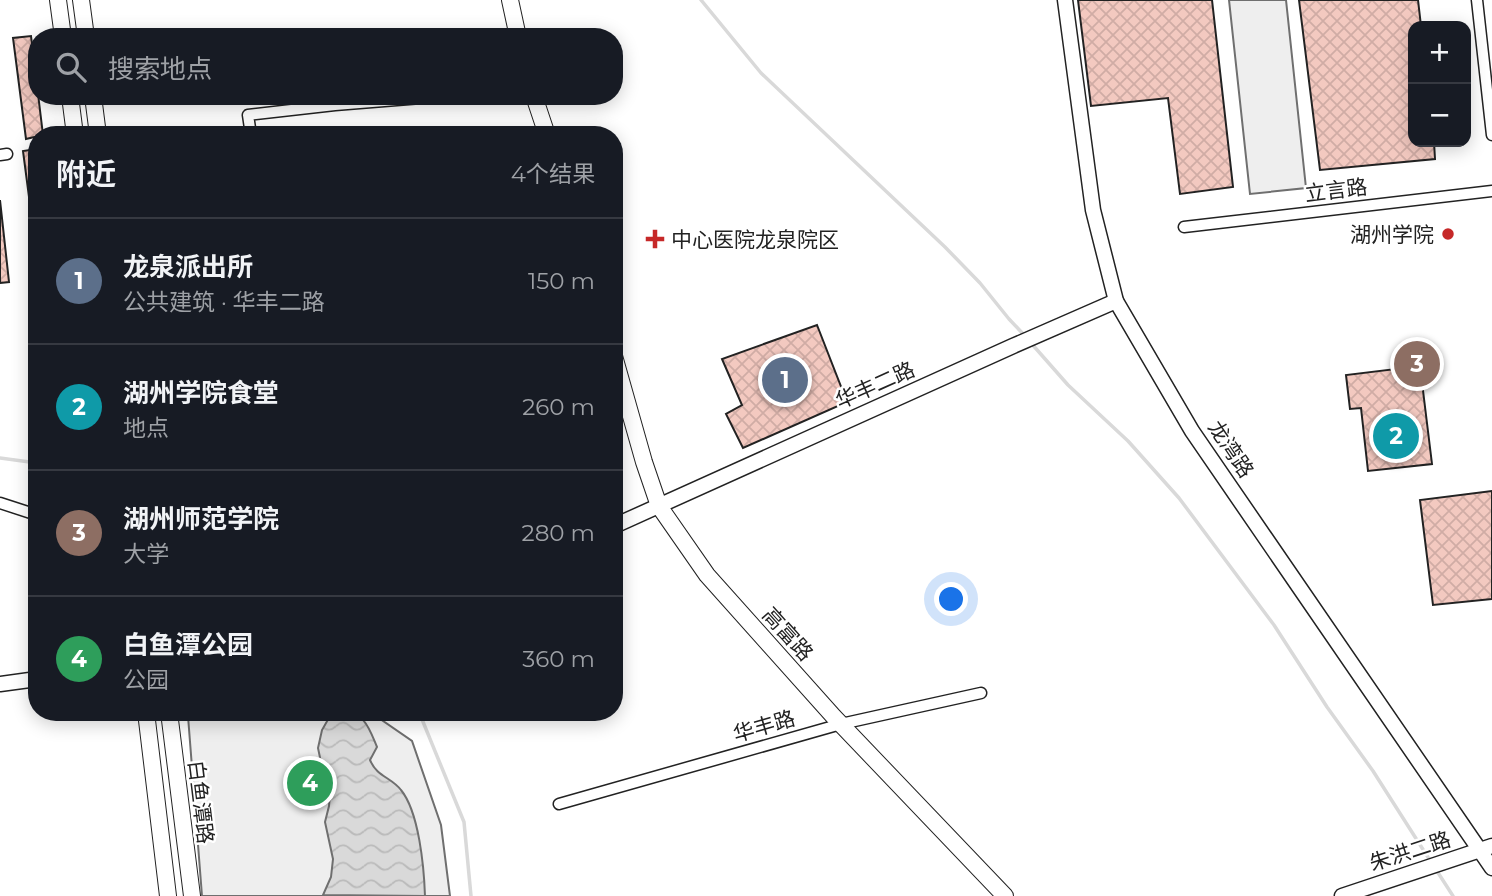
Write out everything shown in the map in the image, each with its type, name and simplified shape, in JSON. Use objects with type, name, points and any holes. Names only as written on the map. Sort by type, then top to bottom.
[{"type":"main road","points":[[58,0],[62,28]]},
{"type":"main road","points":[[81,0],[85,28]]},
{"type":"main road","points":[[510,0],[516,28]]},
{"type":"main road","points":[[71,105],[74,126]]},
{"type":"main road","points":[[94,105],[97,126]]},
{"type":"main road","points":[[537,105],[544,126]]},
{"type":"main road","name":"高富路","points":[[623,389],[643,462],[659,506],[707,575],[841,724],[1005,896]]},
{"type":"main road","name":"白鱼潭路","points":[[147,721],[169,896]]},
{"type":"main road","name":"白鱼潭路","points":[[170,721],[191,896]]},
{"type":"street","name":"龙湾路","points":[[1065,0],[1093,210],[1116,301],[1192,431],[1487,848],[1492,868]]},
{"type":"street","points":[[1477,0],[1487,47],[1492,135]]},
{"type":"street","points":[[250,126],[248,115],[335,105]]},
{"type":"street","name":"立言路","points":[[1184,228],[1492,191]]},
{"type":"street","name":"华丰二路","points":[[623,522],[1116,301]]},
{"type":"street","points":[[0,503],[28,512]]},
{"type":"street","points":[[0,684],[28,680]]},
{"type":"street","name":"华丰路","points":[[559,804],[841,724],[981,692]]},
{"type":"street","name":"朱洪二路","points":[[1342,896],[1487,848]]},
{"type":"shaded area","points":[[1229,0],[1286,0],[1306,188],[1250,194]]},
{"type":"shaded area","points":[[188,721],[383,721],[412,741],[441,825],[450,896],[202,896]]},
{"type":"water","points":[[327,721],[365,722],[377,747],[370,760],[373,766],[401,790],[412,812],[419,840],[425,896],[323,895],[331,877],[333,859],[325,822],[331,783],[323,772],[318,748]]},
{"type":"building","points":[[1078,0],[1212,0],[1233,187],[1180,194],[1168,98],[1091,106]]},
{"type":"building","points":[[1299,0],[1418,0],[1420,21],[1408,21],[1408,147],[1434,147],[1435,159],[1320,170]]},
{"type":"building","points":[[28,36],[28,105],[39,105],[42,126],[28,126],[26,139],[13,38]]},
{"type":"building","points":[[28,150],[28,189],[23,151]]},
{"type":"building","points":[[0,200],[9,282],[0,283]]},
{"type":"building","points":[[817,325],[847,402],[743,448],[726,414],[742,405],[722,359]]},
{"type":"building","points":[[1420,366],[1432,464],[1368,471],[1361,408],[1350,409],[1346,375]]},
{"type":"building","points":[[1492,491],[1492,599],[1433,605],[1420,500]]},
{"type":"waterway","points":[[701,0],[761,73],[945,247],[1026,337]]},
{"type":"waterway","points":[[1031,343],[1068,385],[1128,441],[1179,498],[1274,625],[1431,862]]},
{"type":"waterway","points":[[0,458],[28,462]]},
{"type":"waterway","points":[[423,721],[464,822],[471,896]]},
{"type":"waterway","points":[[1435,868],[1453,896]]},
{"type":"place","name":"湖州学院","points":[[1448,234]]},
{"type":"place","name":"中心医院龙泉院区","points":[[655,239]]},
{"type":"place","name":"湖州师范学院","points":[[1417,364]]},
{"type":"place","name":"龙泉派出所","points":[[785,380]]},
{"type":"place","name":"湖州学院食堂","points":[[1396,436]]},
{"type":"place","name":"白鱼潭公园","points":[[310,783]]}]
